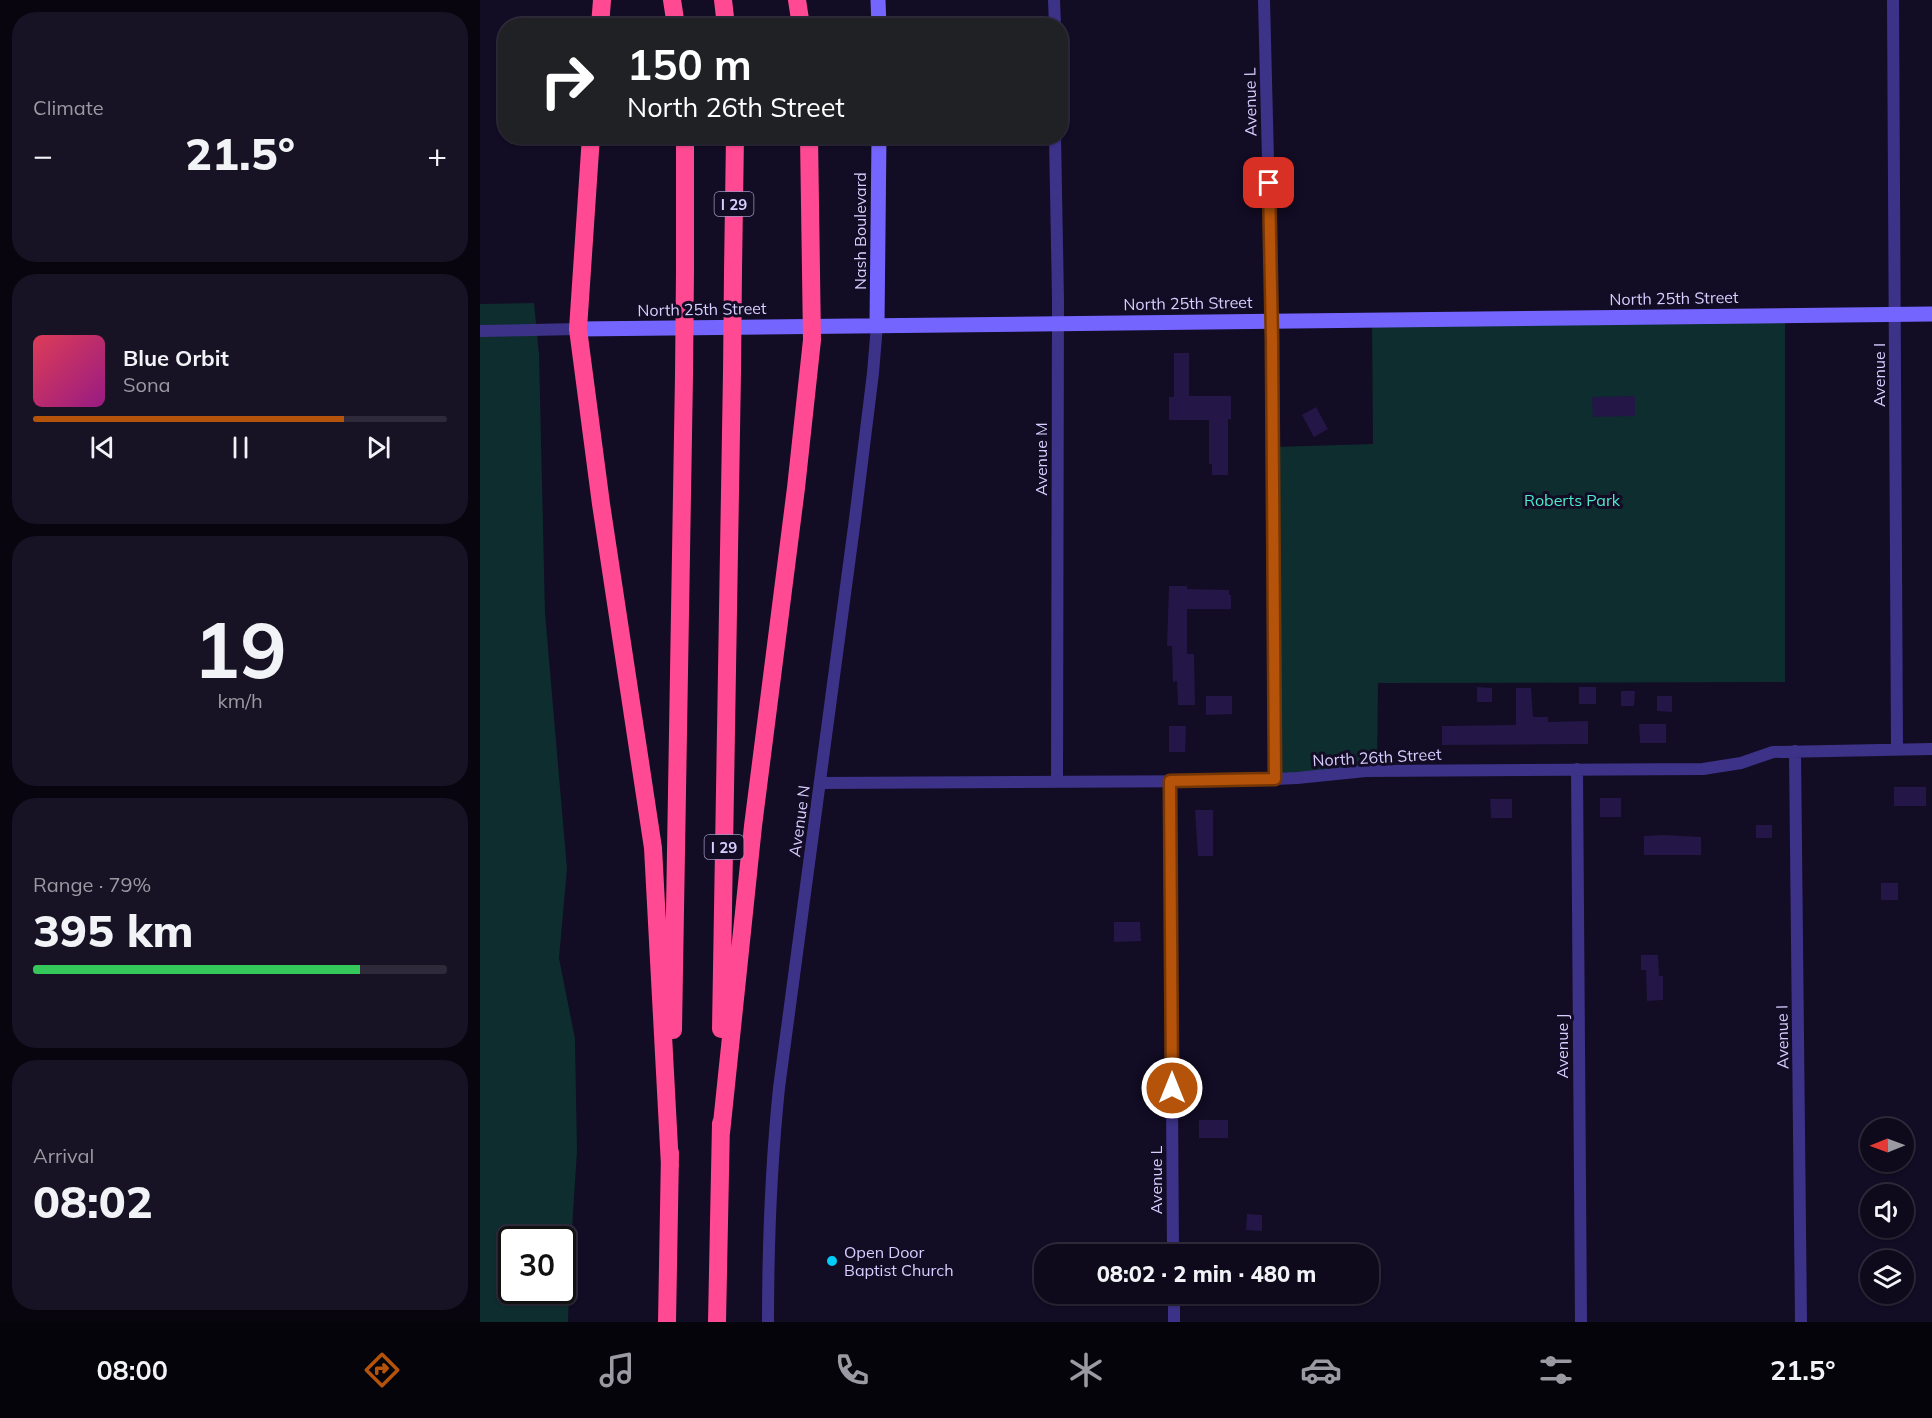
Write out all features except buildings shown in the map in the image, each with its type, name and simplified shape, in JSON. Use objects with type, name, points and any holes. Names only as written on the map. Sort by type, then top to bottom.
[{"type":"highway","points":[[601,18],[602,0]]},
{"type":"highway","points":[[672,0],[675,18]]},
{"type":"highway","points":[[723,0],[725,18]]},
{"type":"highway","points":[[796,0],[799,18]]},
{"type":"highway","points":[[590,144],[578,329],[653,848],[670,1166]]},
{"type":"highway","points":[[668,1322],[684,375],[685,144]]},
{"type":"highway","name":"I 29","points":[[717,1322],[735,144]]},
{"type":"highway","points":[[721,1133],[753,826],[794,499],[812,326],[809,144]]},
{"type":"street","points":[[878,0],[879,18]]},
{"type":"street","points":[[1054,0],[1055,18]]},
{"type":"street","name":"Avenue L","points":[[1264,0],[1272,320],[1275,779]]},
{"type":"street","name":"Avenue I","points":[[1893,0],[1897,749]]},
{"type":"street","name":"Nash Boulevard","points":[[877,325],[879,144]]},
{"type":"street","name":"Avenue M","points":[[1055,144],[1058,323],[1057,782]]},
{"type":"street","name":"North 25th Street","points":[[480,332],[1272,320],[1932,314]]},
{"type":"street","name":"Avenue N","points":[[768,1322],[768,1218],[779,1088],[821,783],[873,373],[877,325]]},
{"type":"street","name":"North 26th Street","points":[[821,783],[1170,781],[1275,779],[1366,771],[1725,767],[1773,752],[1932,749]]},
{"type":"street","name":"Avenue I","points":[[1795,751],[1801,1322]]},
{"type":"street","name":"Avenue J","points":[[1577,769],[1581,1322]]},
{"type":"street","name":"Avenue L","points":[[1170,781],[1173,1244]]},
{"type":"street","points":[[1174,1304],[1174,1322]]},
{"type":"green space","points":[[534,303],[539,354],[545,613],[567,869],[559,958],[575,1039],[577,1151],[572,1226],[498,1226],[498,1304],[569,1304],[568,1322],[480,1322],[480,304]]},
{"type":"green space","name":"Roberts Park","points":[[1785,315],[1785,682],[1378,683],[1377,771],[1275,779],[1273,447],[1373,444],[1372,319]]},
{"type":"place","name":"Open Door Baptist Church","points":[[832,1261]]},
{"type":"route","points":[[1172,1088],[1170,781],[1275,779],[1269,183]]}]
